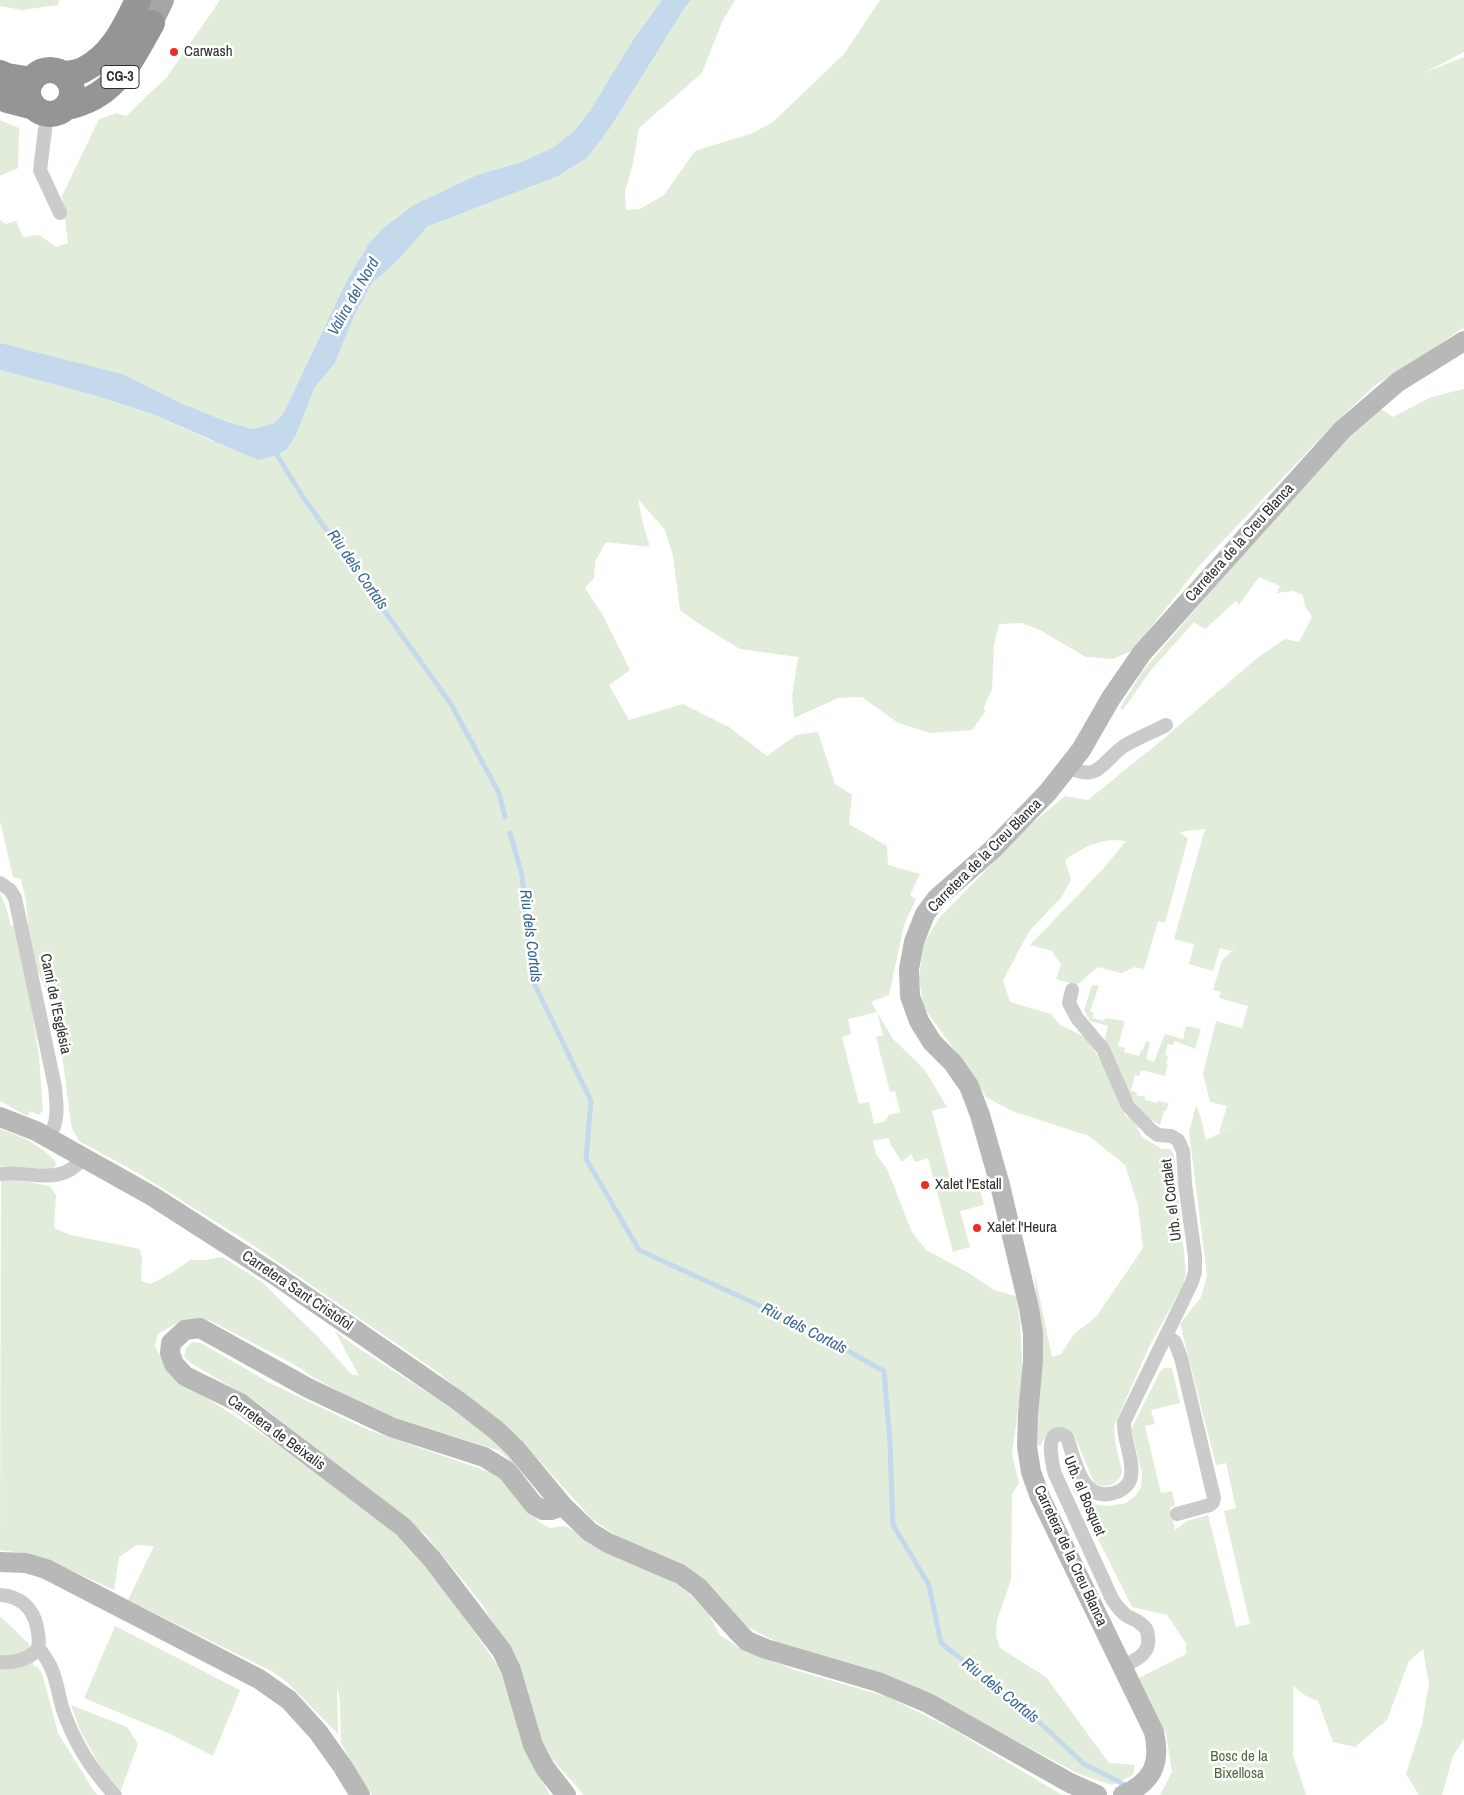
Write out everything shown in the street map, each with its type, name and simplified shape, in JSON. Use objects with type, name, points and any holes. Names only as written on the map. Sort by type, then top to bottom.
[{"type":"highway","name":"CG-3","points":[[32,80],[36,74],[46,70],[64,74],[82,71],[104,56],[118,37],[138,0]]},
{"type":"highway","name":"CG-3","points":[[49,109],[89,100],[102,93],[119,78],[157,11]]},
{"type":"highway","points":[[0,73],[6,76],[32,80],[28,94],[30,101],[49,109]]},
{"type":"highway","points":[[0,96],[7,100],[49,109],[71,101],[72,90],[69,79],[64,74]]},
{"type":"main road","name":"Carretera de la Creu Blanca","points":[[1123,1795],[1141,1785],[1150,1776],[1154,1768],[1158,1747],[1154,1732],[1040,1498],[1032,1472],[1027,1438],[1033,1361],[1033,1333],[1000,1185],[980,1115],[968,1086],[953,1063],[932,1042],[918,1021],[910,996],[909,969],[914,942],[925,914],[937,898],[992,850],[1029,813],[1081,750],[1111,698],[1142,654],[1342,430],[1398,382],[1464,341]]},
{"type":"main road","name":"Carretera Sant Cristofol","points":[[0,1117],[36,1131],[152,1196],[275,1275],[457,1400],[496,1430],[515,1448],[564,1506]]},
{"type":"main road","name":"Carretera de Beixalis","points":[[564,1506],[543,1510],[534,1505],[507,1471],[484,1457],[391,1427],[308,1388],[200,1328],[185,1330],[171,1343],[170,1353],[174,1364],[185,1376],[240,1404],[404,1527],[432,1559],[502,1652],[511,1670],[533,1745],[545,1768],[564,1792]]},
{"type":"main road","points":[[564,1506],[590,1532],[608,1543],[680,1574],[698,1587],[738,1632],[756,1646],[818,1666],[878,1682],[906,1693],[928,1703],[1070,1783],[1097,1795]]},
{"type":"main road","points":[[0,1562],[26,1563],[46,1569],[259,1679],[288,1700],[318,1732],[360,1795]]},
{"type":"street","points":[[49,109],[40,170],[60,213]]},
{"type":"street","points":[[1068,767],[1080,773],[1096,771],[1124,747],[1166,725]]},
{"type":"street","name":"Camí de l'Església","points":[[0,883],[10,890],[15,898],[55,1087],[58,1111],[56,1125],[49,1138]]},
{"type":"street","name":"Urb. el Cortalet","points":[[1072,990],[1069,1003],[1077,1018],[1103,1049],[1128,1106],[1158,1135],[1171,1136],[1178,1140],[1183,1151],[1185,1184],[1195,1256],[1195,1272]]},
{"type":"street","points":[[0,1174],[13,1172],[42,1177],[53,1176],[72,1169],[83,1158]]},
{"type":"street","name":"Urb. el Bosquet","points":[[1122,1667],[1139,1658],[1146,1651],[1149,1641],[1146,1628],[1126,1615],[1112,1599],[1055,1474],[1050,1460],[1050,1449],[1052,1440],[1057,1435],[1063,1434],[1067,1437],[1086,1486],[1094,1493],[1113,1493],[1126,1486],[1131,1478],[1132,1468],[1124,1432],[1124,1422],[1192,1282],[1195,1272]]},
{"type":"street","points":[[1166,1335],[1175,1342],[1181,1358],[1214,1498],[1210,1505],[1177,1514]]},
{"type":"street","points":[[0,1595],[9,1595],[21,1600],[30,1608],[36,1621],[38,1647],[53,1670],[63,1710],[73,1735],[89,1763],[115,1795]]},
{"type":"street","points":[[0,1662],[5,1663],[23,1659],[38,1647]]},
{"type":"green space","points":[[0,0],[59,0],[58,5],[22,10],[0,6]]},
{"type":"green space","points":[[220,0],[662,0],[633,40],[589,112],[573,132],[552,148],[521,162],[477,175],[415,204],[383,228],[345,284],[283,414],[274,423],[253,429],[0,343],[0,220],[6,224],[16,221],[23,237],[39,235],[56,247],[68,243],[62,196],[99,119],[117,113],[126,116],[167,77]]},
{"type":"green space","points":[[691,0],[735,0],[722,22],[702,73],[639,128],[633,164],[625,191],[626,210],[640,209],[664,195],[695,151],[753,133],[773,122],[844,54],[880,0],[1464,0],[1464,52],[1424,73],[1464,57],[1464,327],[1423,356],[1375,385],[1325,433],[1200,565],[1133,650],[1113,659],[1086,657],[1040,630],[1021,623],[999,624],[994,645],[992,689],[984,707],[985,712],[972,730],[930,733],[898,723],[862,697],[838,698],[794,718],[792,696],[798,657],[740,649],[680,610],[673,556],[665,530],[638,499],[650,547],[606,542],[595,562],[594,578],[585,588],[602,614],[630,670],[609,685],[629,720],[683,704],[729,727],[767,756],[796,735],[818,732],[835,784],[852,795],[849,824],[887,846],[888,865],[920,874],[910,895],[916,899],[904,925],[889,995],[871,1002],[877,1012],[893,1039],[924,1069],[947,1107],[932,1111],[952,1185],[977,1179],[984,1205],[960,1211],[970,1247],[953,1252],[928,1158],[915,1162],[911,1154],[902,1162],[891,1145],[889,1138],[873,1141],[876,1154],[887,1169],[912,1232],[926,1250],[967,1272],[994,1290],[1016,1296],[1020,1321],[1023,1374],[1012,1454],[1019,1483],[1012,1494],[1011,1580],[997,1620],[996,1636],[1000,1648],[1046,1677],[1109,1763],[1135,1765],[1133,1775],[1112,1785],[1079,1774],[909,1684],[783,1645],[741,1624],[591,1518],[518,1437],[436,1371],[253,1245],[136,1172],[79,1141],[72,1128],[64,1066],[51,1003],[35,967],[27,980],[39,1056],[43,1110],[39,1115],[30,1111],[27,1116],[0,1101],[0,893],[11,926],[28,924],[26,901],[21,879],[13,877],[0,821],[0,370],[93,395],[152,414],[212,441],[296,435],[315,387],[335,363],[355,314],[373,282],[427,227],[558,176],[587,158],[610,128]],"holes":[[[877,1012],[883,1035],[876,1037],[890,1092],[895,1091],[900,1112],[889,1115],[884,1122],[874,1124],[869,1102],[859,1104],[842,1037],[851,1034],[848,1019]]]},
{"type":"green space","points":[[0,120],[19,128],[18,168],[0,176]]},
{"type":"green space","name":"Bosc de la Bixellosa","points":[[1464,389],[1464,1739],[1453,1756],[1442,1795],[1419,1795],[1406,1774],[1422,1724],[1429,1684],[1423,1649],[1409,1661],[1387,1720],[1355,1747],[1333,1742],[1318,1701],[1306,1696],[1293,1686],[1293,1755],[1306,1795],[1160,1795],[1172,1772],[1166,1734],[1139,1678],[1186,1654],[1186,1643],[1167,1615],[1132,1607],[1072,1487],[1084,1503],[1109,1506],[1126,1503],[1136,1495],[1141,1487],[1142,1473],[1131,1429],[1160,1372],[1164,1368],[1172,1368],[1180,1403],[1151,1410],[1155,1424],[1145,1426],[1161,1493],[1172,1491],[1175,1506],[1170,1507],[1175,1530],[1187,1521],[1208,1515],[1236,1627],[1250,1624],[1224,1511],[1236,1508],[1226,1463],[1216,1465],[1180,1324],[1201,1297],[1207,1276],[1189,1132],[1196,1105],[1206,1140],[1241,1123],[1219,1133],[1227,1106],[1210,1102],[1203,1074],[1216,1021],[1242,1028],[1248,1006],[1219,998],[1221,992],[1213,990],[1222,960],[1237,947],[1231,951],[1220,948],[1213,971],[1189,964],[1194,944],[1174,939],[1205,829],[1179,832],[1188,839],[1165,923],[1158,921],[1144,969],[1135,967],[1121,973],[1098,967],[1077,985],[1056,979],[1061,965],[1052,951],[1030,945],[1103,869],[1126,841],[1117,840],[1094,844],[1065,860],[1071,880],[1061,898],[1030,930],[1003,980],[1010,1002],[1051,1014],[1059,1024],[1085,1037],[1107,1070],[1125,1115],[1134,1121],[1142,1137],[1162,1149],[1170,1149],[1174,1155],[1186,1273],[1183,1285],[1149,1347],[1114,1426],[1115,1441],[1122,1472],[1118,1480],[1111,1485],[1103,1486],[1094,1483],[1073,1432],[1060,1429],[1049,1431],[1040,1446],[1035,1444],[1038,1317],[1034,1271],[1052,1357],[1061,1354],[1074,1334],[1096,1317],[1143,1248],[1138,1205],[1125,1165],[1089,1136],[1012,1111],[986,1097],[973,1075],[924,1008],[919,979],[923,945],[939,918],[1029,826],[1065,796],[1088,800],[1162,740],[1257,658],[1285,639],[1299,642],[1312,617],[1305,606],[1303,595],[1293,591],[1277,593],[1280,586],[1259,577],[1239,605],[1236,601],[1205,629],[1194,622],[1151,670],[1123,710],[1120,708],[1142,672],[1313,472],[1378,407],[1393,417],[1431,397]]},
{"type":"green space","points":[[1092,985],[1099,986],[1090,1011],[1094,1013],[1093,1018],[1104,1021],[1105,1018],[1125,1021],[1118,1046],[1125,1048],[1124,1052],[1139,1056],[1146,1041],[1150,1043],[1146,1059],[1154,1062],[1166,1034],[1183,1039],[1186,1026],[1201,1029],[1195,1049],[1175,1041],[1173,1045],[1168,1044],[1165,1055],[1168,1056],[1166,1064],[1168,1065],[1165,1076],[1141,1070],[1139,1076],[1135,1075],[1131,1091],[1137,1092],[1136,1095],[1145,1097],[1145,1100],[1169,1103],[1166,1111],[1164,1111],[1160,1125],[1145,1116],[1124,1087],[1116,1061],[1104,1042],[1108,1026],[1090,1021],[1084,1010]]},
{"type":"green space","points":[[0,1129],[37,1146],[56,1162],[55,1167],[50,1169],[0,1166]]},
{"type":"green space","points":[[1,1180],[50,1186],[56,1195],[54,1228],[71,1235],[140,1249],[142,1259],[141,1281],[151,1284],[190,1260],[222,1257],[262,1282],[318,1337],[351,1374],[359,1376],[335,1331],[439,1400],[507,1452],[526,1478],[500,1451],[381,1413],[209,1320],[194,1319],[182,1321],[158,1334],[155,1346],[164,1363],[184,1383],[277,1444],[354,1499],[406,1543],[452,1600],[498,1666],[541,1778],[550,1795],[372,1795],[341,1743],[340,1701],[337,1685],[338,1734],[288,1683],[273,1672],[128,1600],[154,1546],[137,1545],[119,1557],[114,1590],[45,1560],[0,1550]]},
{"type":"green space","points":[[192,1342],[201,1343],[268,1382],[366,1429],[495,1474],[511,1487],[539,1522],[550,1528],[565,1526],[659,1573],[685,1590],[708,1613],[720,1635],[738,1647],[792,1669],[888,1697],[952,1729],[1062,1795],[584,1795],[553,1760],[534,1726],[506,1644],[482,1604],[426,1535],[258,1403],[191,1363],[184,1357],[186,1348]]},
{"type":"green space","points":[[0,1616],[29,1644],[34,1667],[36,1666],[42,1673],[58,1733],[98,1795],[0,1795]]},
{"type":"green space","points":[[115,1626],[240,1690],[213,1756],[168,1733],[84,1698]]},
{"type":"green space","points":[[71,1705],[127,1727],[138,1744],[121,1790],[104,1773],[80,1730]]},
{"type":"water","name":"Valira del Nord","points":[[662,0],[691,0],[610,128],[587,158],[558,176],[427,227],[399,259],[373,282],[355,314],[335,363],[315,387],[296,435],[287,449],[277,455],[258,460],[152,414],[93,395],[0,370],[0,343],[122,374],[181,403],[225,421],[253,429],[274,423],[283,414],[345,284],[368,245],[383,228],[415,204],[477,175],[521,162],[552,148],[573,132],[589,112],[633,40]]},
{"type":"waterway","name":"Riu dels Cortals","points":[[277,455],[303,497],[451,704],[499,793],[505,817]]},
{"type":"waterway","name":"Riu dels Cortals","points":[[510,833],[522,875],[533,981],[591,1101],[586,1159],[639,1250],[795,1322],[884,1371],[890,1443],[893,1525],[929,1585],[941,1643],[1021,1705],[1084,1764],[1127,1786]]},
{"type":"place","name":"Carwash","points":[[174,52]]},
{"type":"place","name":"Xalet l'Estall","points":[[925,1185]]},
{"type":"place","name":"Xalet l'Heura","points":[[977,1228]]}]
